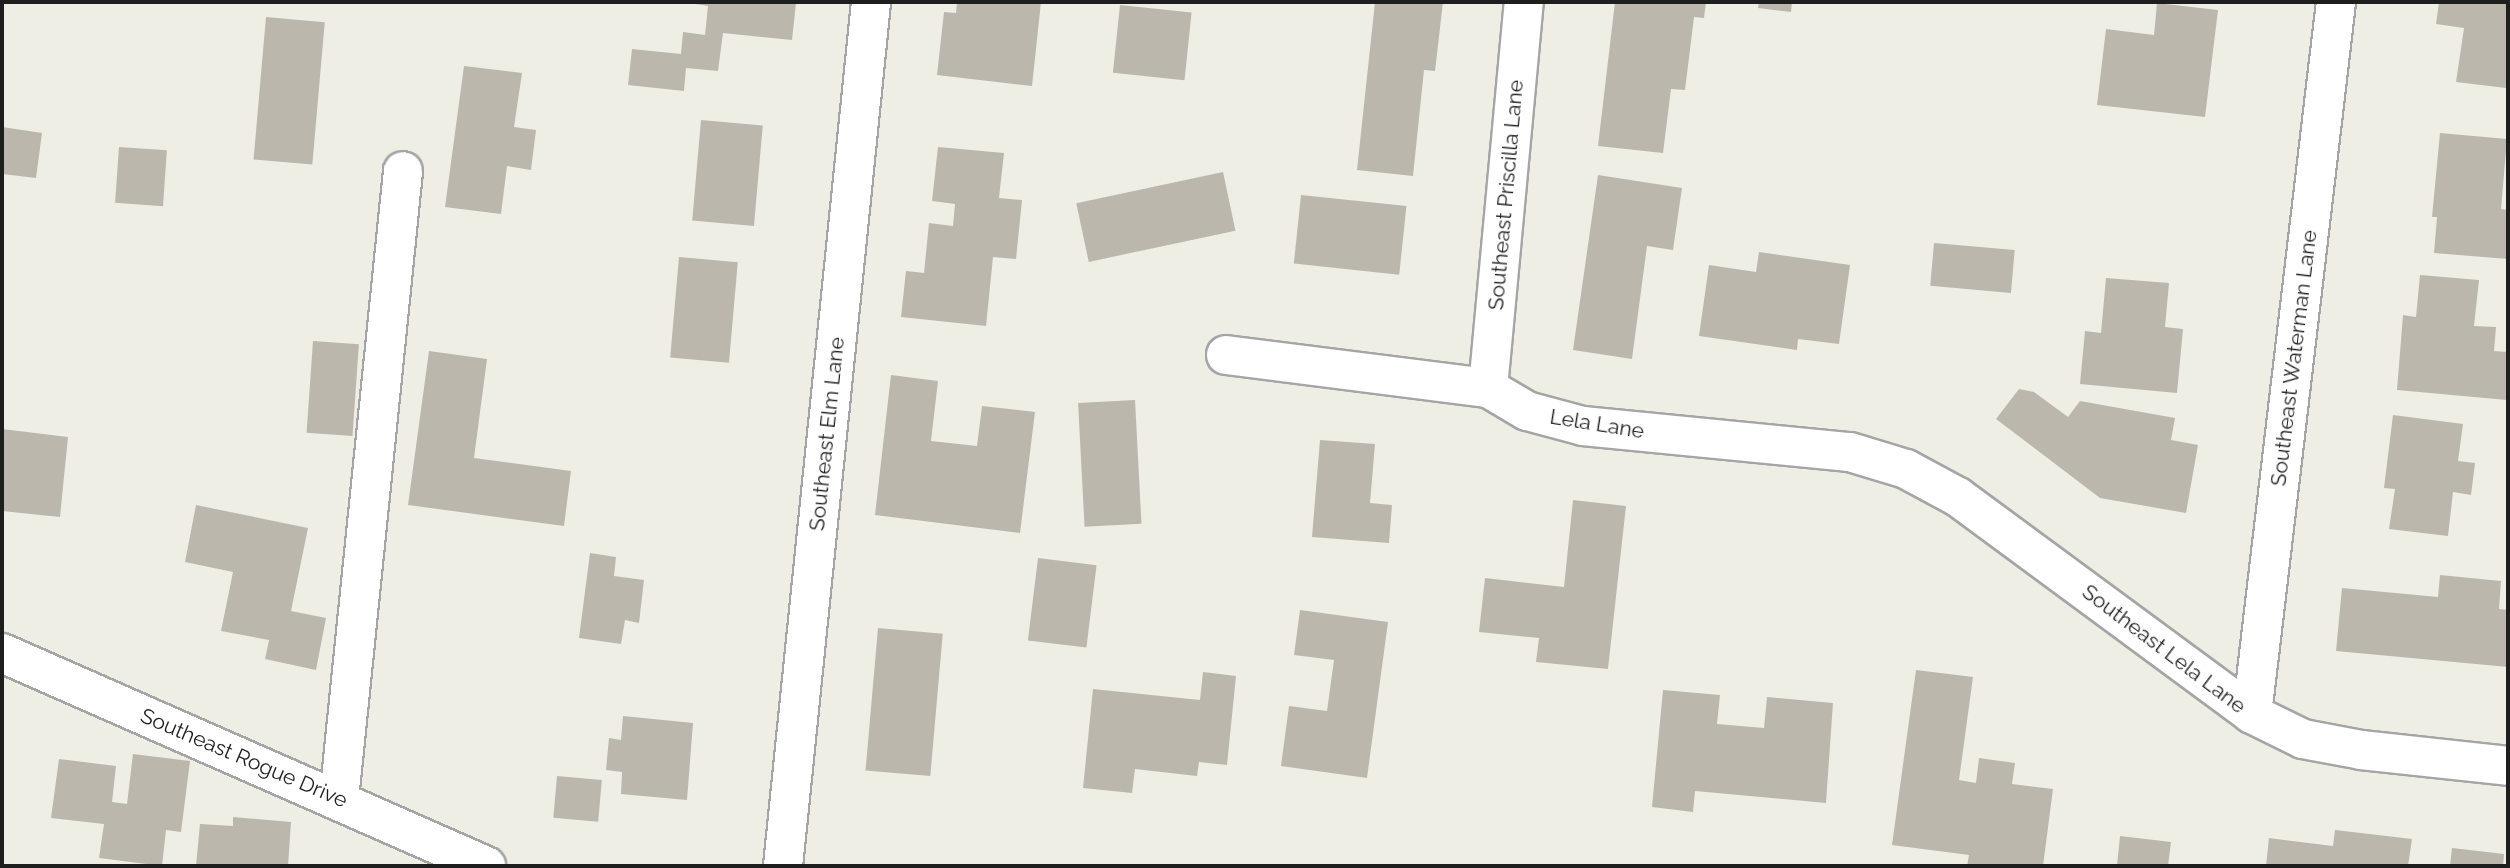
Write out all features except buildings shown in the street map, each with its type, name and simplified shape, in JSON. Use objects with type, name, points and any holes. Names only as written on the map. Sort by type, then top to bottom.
[{"type":"street","name":"Southeast Elm Lane","points":[[783,866],[871,2]]},
{"type":"street","name":"Southeast Priscilla Lane","points":[[1488,388],[1524,2]]},
{"type":"street","name":"Southeast Waterman Lane","points":[[2252,714],[2336,2]]},
{"type":"street","points":[[339,799],[403,171]]},
{"type":"street","name":"Lela Lane","points":[[1226,355],[1488,388],[1527,411],[1583,426],[1850,452]]},
{"type":"street","name":"Southeast Lela Lane","points":[[1850,452],[1906,470],[1958,497],[2252,714],[2303,739],[2349,748],[2508,766]]},
{"type":"street","name":"Southeast Rogue Drive","points":[[2,653],[339,799],[486,866]]}]
